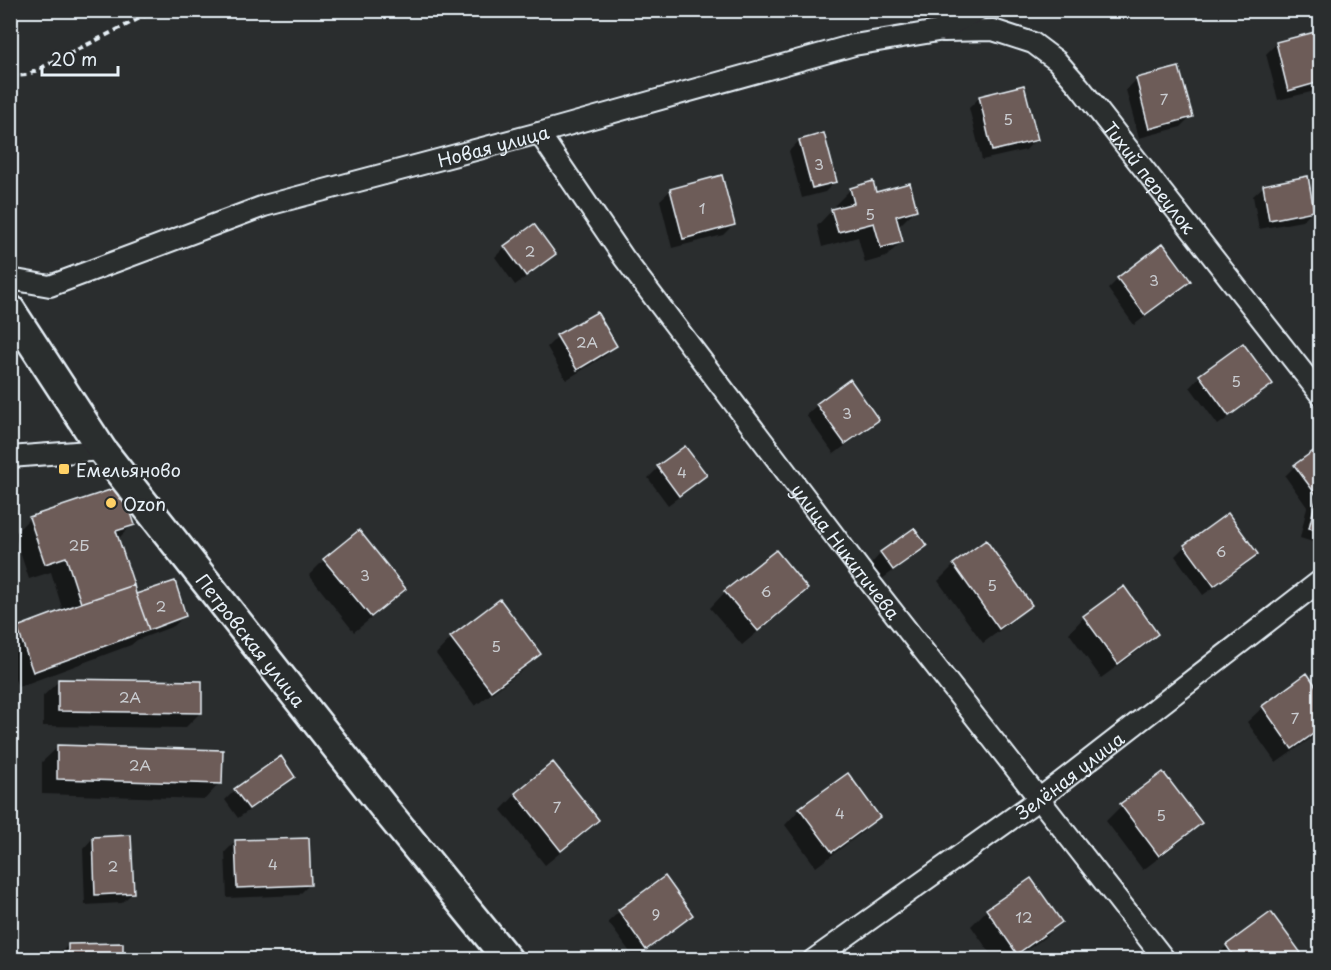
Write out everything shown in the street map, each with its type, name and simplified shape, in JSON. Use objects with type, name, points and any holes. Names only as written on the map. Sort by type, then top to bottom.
[{"type":"street","name":"Новая улица","points":[[10,279],[50,286],[264,206],[539,133],[854,45],[938,31],[979,10]]},
{"type":"street","name":"Тихий переулок","points":[[938,31],[993,30],[1032,43],[1057,61],[1320,394]]},
{"type":"street","name":"улица Никитичева","points":[[539,133],[631,268],[858,566],[1165,960]]},
{"type":"street","name":"Петровская улица","points":[[10,309],[102,450],[385,809],[508,960]]},
{"type":"street","points":[[10,457],[102,450]]},
{"type":"street","name":"Зелёная улица","points":[[813,960],[1039,799],[1320,581]]},
{"type":"path","points":[[10,76],[27,75],[156,10]]},
{"type":"building","points":[[1315,32],[1320,54],[1320,82],[1288,91],[1276,42]]},
{"type":"building","points":[[1179,67],[1193,117],[1149,129],[1136,78]]},
{"type":"building","points":[[1024,85],[1038,140],[992,151],[979,96]]},
{"type":"building","points":[[824,133],[837,182],[812,188],[799,140]]},
{"type":"building","points":[[722,175],[735,225],[683,239],[670,189]]},
{"type":"building","points":[[1308,176],[1314,211],[1269,220],[1263,185]]},
{"type":"building","points":[[873,181],[876,192],[910,183],[917,210],[896,216],[903,242],[881,248],[874,223],[838,232],[831,209],[854,203],[850,188]]},
{"type":"building","points":[[534,224],[556,254],[526,276],[504,246]]},
{"type":"building","points":[[1163,243],[1191,281],[1145,315],[1117,278]]},
{"type":"building","points":[[597,312],[617,346],[577,370],[556,335]]},
{"type":"building","points":[[1243,343],[1273,384],[1229,416],[1199,375]]},
{"type":"building","points":[[850,379],[879,420],[845,444],[816,404]]},
{"type":"building","points":[[685,446],[707,475],[679,496],[657,466]]},
{"type":"building","points":[[1319,447],[1320,531],[1309,528],[1317,496],[1294,465]]},
{"type":"building","points":[[122,486],[135,525],[116,531],[134,585],[81,603],[66,557],[45,564],[29,517]]},
{"type":"building","points":[[1228,513],[1258,554],[1214,586],[1184,545]]},
{"type":"building","points":[[914,528],[927,546],[893,570],[880,552]]},
{"type":"building","points":[[359,530],[406,589],[371,617],[323,559]]},
{"type":"building","points":[[986,540],[1032,605],[999,629],[953,564]]},
{"type":"building","points":[[776,550],[808,589],[758,631],[724,591]]},
{"type":"building","points":[[175,581],[186,616],[149,630],[136,594]]},
{"type":"building","points":[[134,585],[149,630],[33,672],[17,627]]},
{"type":"building","points":[[1124,586],[1158,634],[1118,664],[1083,616]]},
{"type":"building","points":[[500,599],[541,654],[491,691],[450,637]]},
{"type":"building","points":[[1307,673],[1320,692],[1320,729],[1292,749],[1262,706]]},
{"type":"building","points":[[58,679],[202,681],[202,713],[58,711]]},
{"type":"building","points":[[57,745],[223,750],[222,784],[57,779]]},
{"type":"building","points":[[281,756],[295,777],[249,809],[234,789]]},
{"type":"building","points":[[553,762],[599,820],[561,851],[515,793]]},
{"type":"building","points":[[1163,772],[1202,823],[1159,856],[1120,804]]},
{"type":"building","points":[[848,773],[880,817],[832,852],[799,808]]},
{"type":"building","points":[[131,835],[134,893],[95,895],[93,837]]},
{"type":"building","points":[[309,838],[311,885],[237,888],[235,840]]},
{"type":"building","points":[[665,876],[693,915],[646,950],[618,910]]},
{"type":"building","points":[[1031,878],[1062,922],[1017,954],[986,909]]},
{"type":"building","points":[[1271,912],[1301,953],[1291,960],[1236,960],[1226,945]]},
{"type":"building","points":[[123,943],[123,960],[68,960],[68,944]]},
{"type":"place","name":"Емельяново","points":[[64,469]]},
{"type":"place","name":"Ozon","points":[[111,503]]}]
